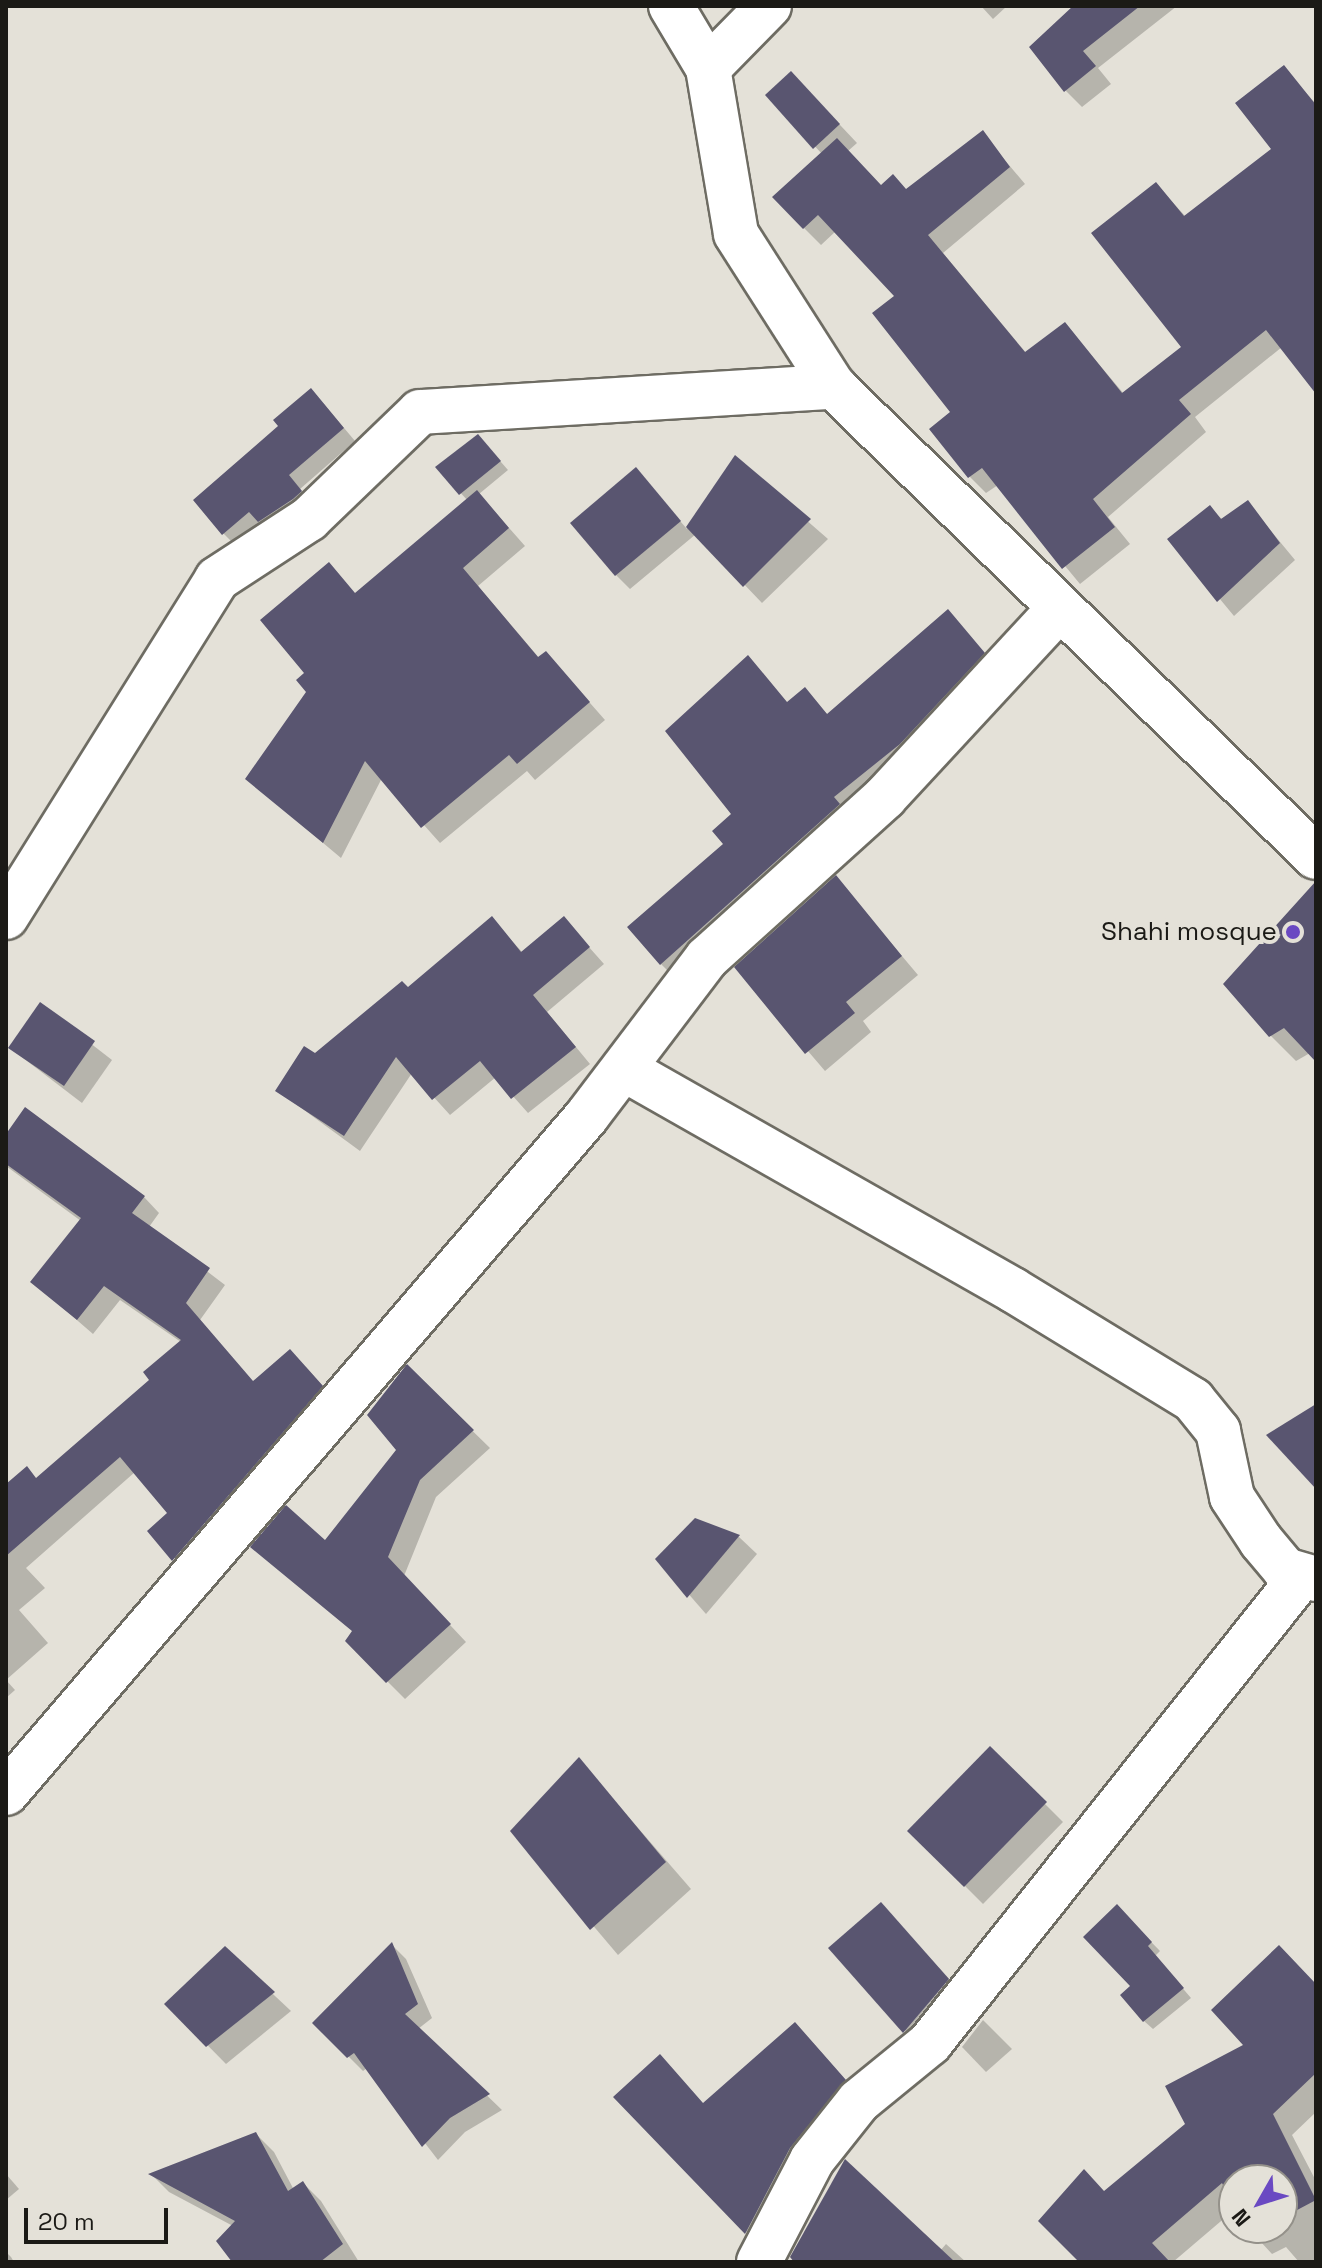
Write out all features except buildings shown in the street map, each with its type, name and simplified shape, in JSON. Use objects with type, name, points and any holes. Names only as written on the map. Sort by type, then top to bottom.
[{"type":"street","points":[[671,6],[708,68],[736,234],[834,387],[1316,857]]},
{"type":"street","points":[[708,68],[769,6]]},
{"type":"street","points":[[6,917],[217,579],[309,519],[420,412],[834,387]]},
{"type":"street","points":[[6,1793],[624,1069],[707,958],[885,797],[1059,609]]},
{"type":"street","points":[[624,1069],[1013,1290],[1193,1400],[1218,1431],[1232,1497],[1285,1570],[1308,1579],[930,2043],[849,2113],[812,2160],[759,2262]]},
{"type":"place","name":"Shahi mosque","points":[[1293,932]]}]
